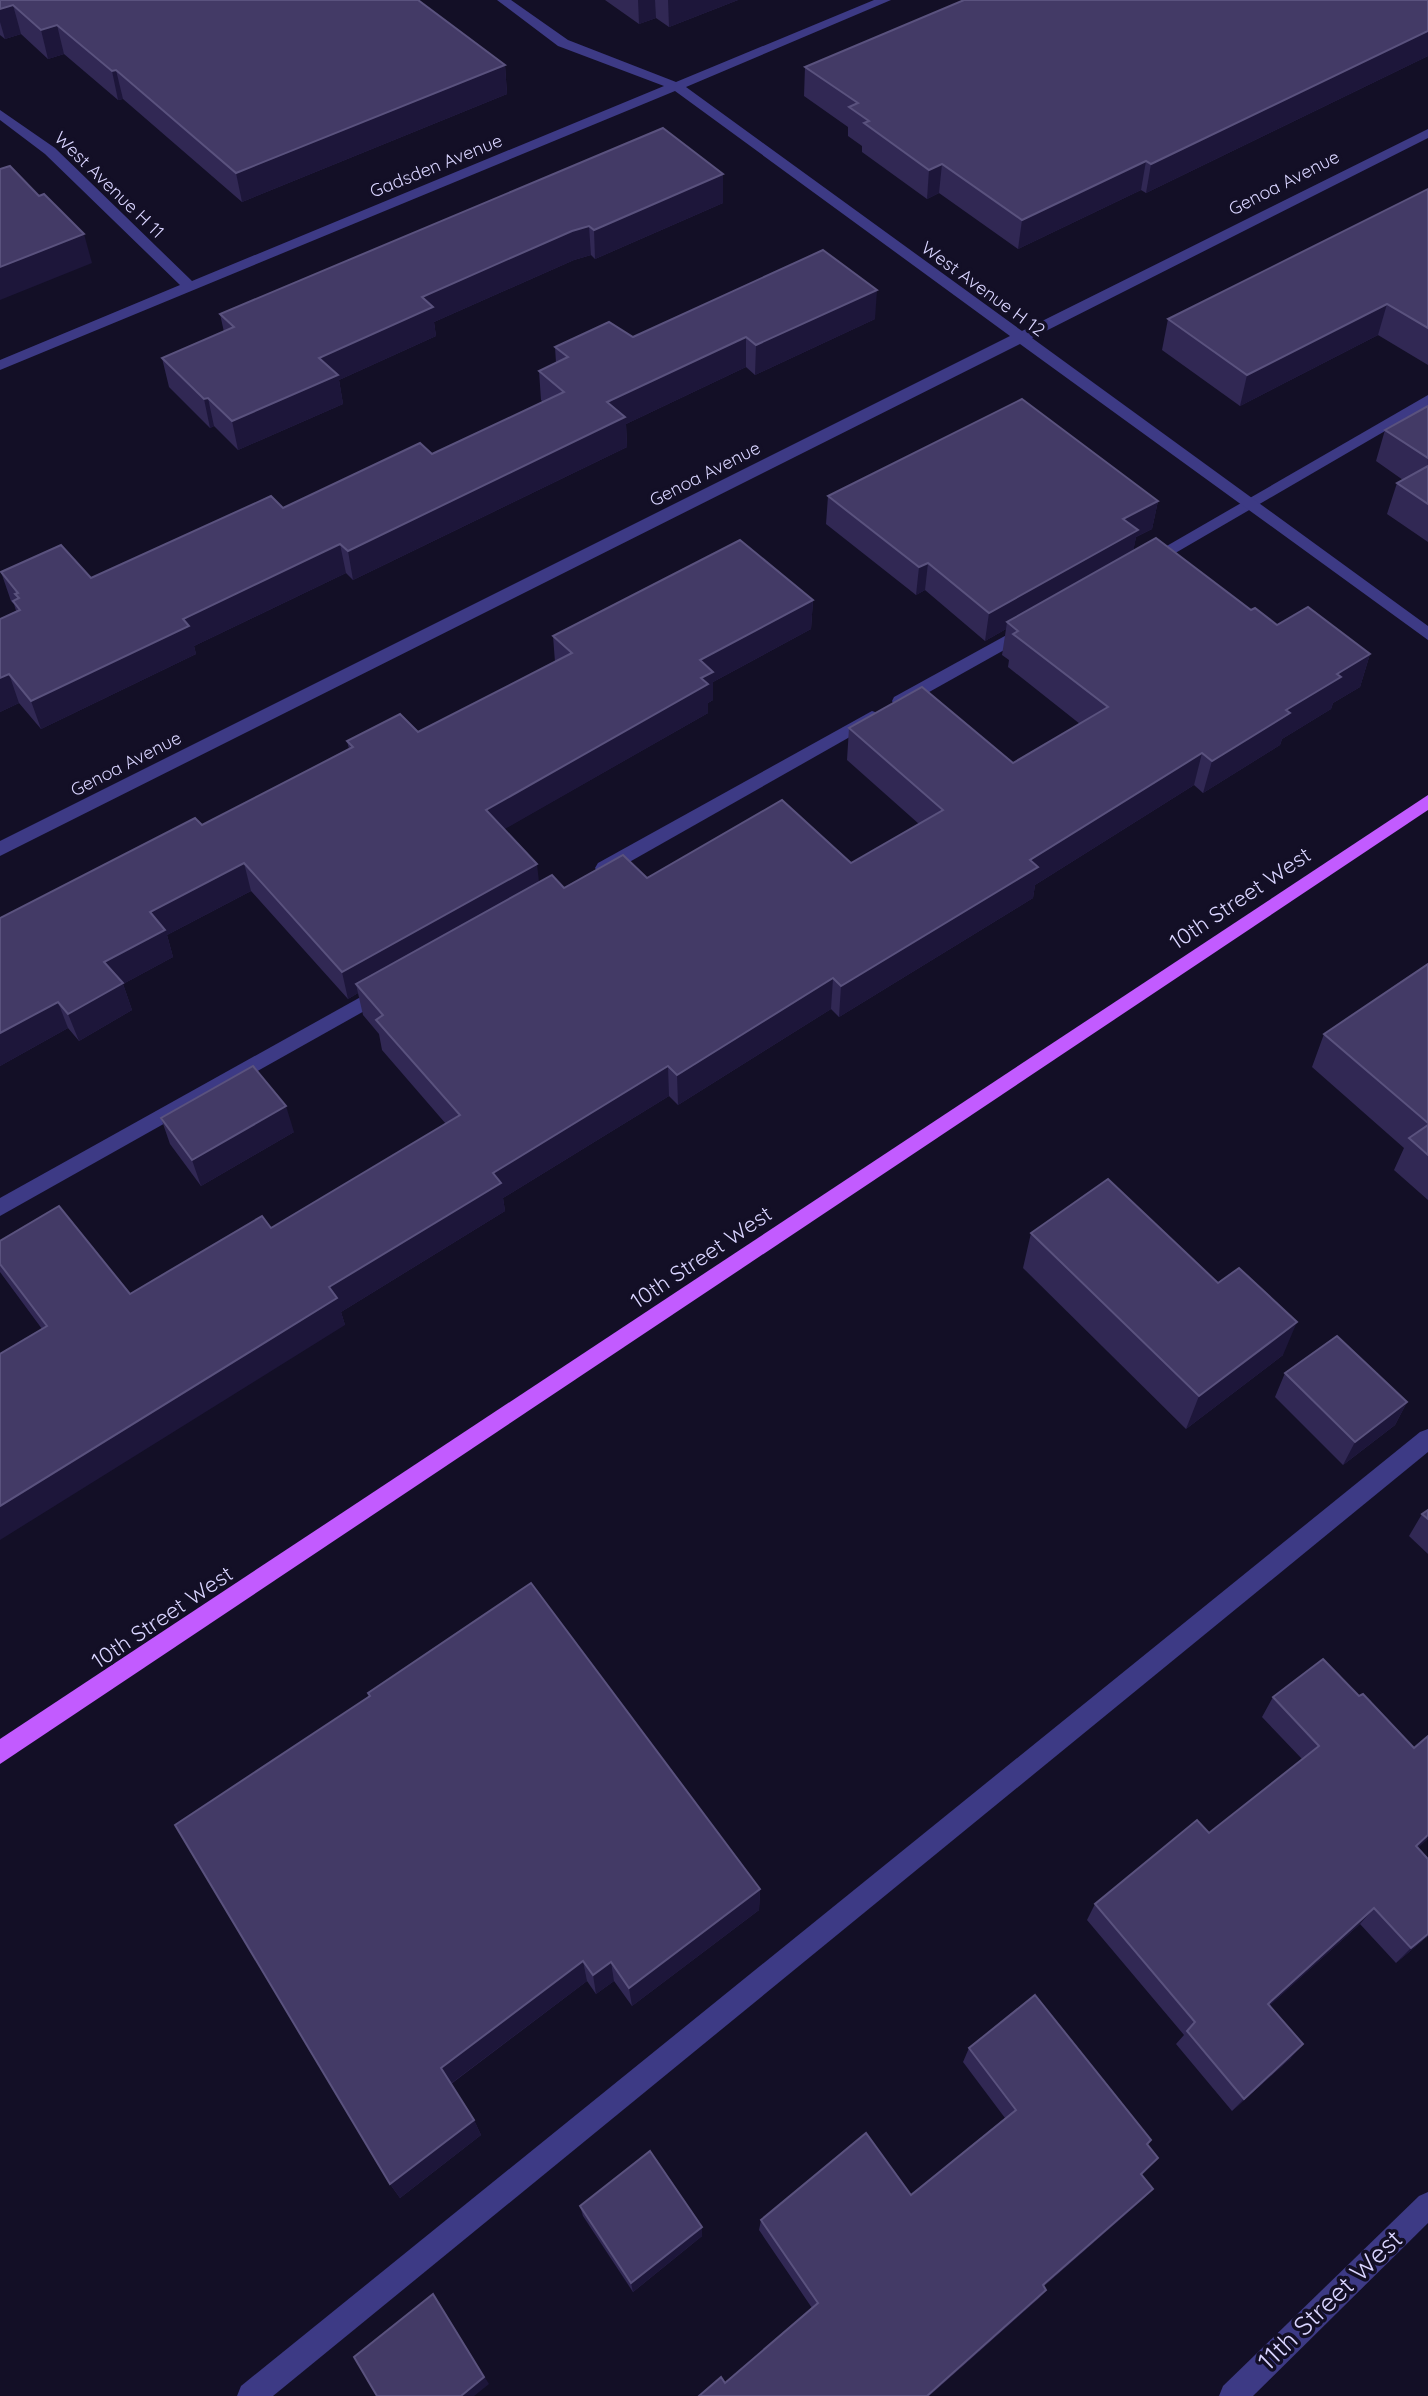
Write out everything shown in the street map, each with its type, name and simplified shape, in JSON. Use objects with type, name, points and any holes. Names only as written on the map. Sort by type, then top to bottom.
[{"type":"main road","name":"10th Street West","points":[[0,1753],[1428,801]]},
{"type":"street","name":"West Avenue H 12","points":[[503,0],[563,43],[678,87],[1428,634]]},
{"type":"street","name":"Gadsden Avenue","points":[[0,365],[885,0]]},
{"type":"street","name":"West Avenue H 11","points":[[0,114],[50,151],[189,286]]},
{"type":"street","name":"Genoa Avenue","points":[[0,849],[1428,133]]},
{"type":"street","points":[[1125,575],[1428,400]]},
{"type":"street","points":[[583,879],[1042,622]]},
{"type":"street","points":[[0,1208],[403,981]]},
{"type":"street","points":[[251,2396],[1428,1439]]},
{"type":"street","name":"11th Street West","points":[[1233,2396],[1428,2205]]},
{"type":"building","points":[[0,0],[418,0],[505,65],[236,173],[116,70],[112,71],[57,25],[41,30],[13,5],[0,9]]},
{"type":"building","points":[[964,0],[1428,0],[1428,31],[1151,164],[1146,161],[1022,220],[942,164],[929,170],[864,123],[869,121],[849,107],[858,103],[805,67]]},
{"type":"building","points":[[663,128],[723,174],[594,230],[589,226],[572,231],[422,297],[433,307],[319,358],[338,375],[232,421],[162,358],[234,327],[220,314]]},
{"type":"building","points":[[10,166],[39,196],[44,194],[84,234],[0,267],[0,169]]},
{"type":"building","points":[[1428,189],[1428,328],[1387,304],[1247,375],[1168,319]]},
{"type":"building","points":[[823,250],[877,290],[756,345],[746,337],[607,402],[625,417],[348,551],[340,544],[183,619],[189,626],[31,701],[9,674],[0,678],[0,619],[20,610],[13,601],[19,598],[15,594],[18,593],[1,572],[61,545],[91,578],[271,496],[283,508],[420,443],[432,454],[564,392],[539,371],[568,357],[555,347],[609,322],[633,337]]},
{"type":"building","points":[[1022,399],[1158,501],[1123,519],[1138,530],[989,613],[928,563],[919,567],[828,496]]},
{"type":"building","points":[[1428,406],[1428,458],[1385,430]]},
{"type":"building","points":[[1428,466],[1428,504],[1397,483]]},
{"type":"building","points":[[1156,538],[1251,610],[1255,608],[1277,625],[1308,607],[1370,654],[1337,674],[1341,677],[1286,710],[1290,713],[1212,761],[1202,753],[1030,860],[1038,867],[841,986],[833,978],[677,1075],[668,1066],[493,1173],[501,1183],[329,1287],[337,1298],[0,1506],[0,1354],[47,1326],[0,1264],[0,1241],[59,1206],[130,1294],[262,1216],[271,1228],[460,1115],[376,1020],[383,1015],[356,984],[552,875],[564,888],[623,855],[647,878],[782,800],[851,863],[943,810],[849,728],[922,687],[1013,763],[1108,707],[1013,634],[1018,631],[1007,622]]},
{"type":"building","points":[[740,540],[813,600],[700,660],[713,672],[701,678],[708,684],[486,810],[537,864],[342,972],[244,863],[150,912],[165,930],[104,962],[123,983],[68,1014],[58,1002],[0,1033],[0,918],[195,818],[202,825],[353,747],[347,741],[400,714],[418,732],[572,653],[553,636]]},
{"type":"building","points":[[1428,964],[1428,1123],[1324,1034]]},
{"type":"building","points":[[253,1066],[286,1106],[192,1160],[161,1118]]},
{"type":"building","points":[[1428,1125],[1428,1155],[1409,1138]]},
{"type":"building","points":[[1108,1179],[1218,1283],[1239,1268],[1297,1322],[1199,1396],[1031,1233]]},
{"type":"building","points":[[1337,1336],[1407,1402],[1355,1442],[1285,1373]]},
{"type":"building","points":[[531,1583],[760,1889],[629,1988],[611,1962],[593,1975],[583,1961],[441,2068],[474,2120],[390,2184],[175,1825],[370,1696],[368,1693]]},
{"type":"building","points":[[1323,1659],[1359,1696],[1363,1694],[1414,1748],[1428,1736],[1428,1835],[1416,1846],[1428,1859],[1428,1934],[1411,1948],[1374,1908],[1268,2004],[1303,2044],[1244,2099],[1187,2031],[1195,2022],[1095,1904],[1197,1820],[1209,1833],[1319,1746],[1273,1697]]},
{"type":"building","points":[[1035,1995],[1151,2140],[1147,2144],[1158,2158],[1141,2174],[1153,2189],[1043,2285],[1046,2290],[927,2396],[699,2396],[721,2377],[725,2383],[818,2303],[761,2220],[866,2133],[911,2195],[1016,2110],[969,2048]]},
{"type":"building","points":[[650,2151],[702,2227],[631,2283],[580,2206]]},
{"type":"building","points":[[433,2294],[484,2377],[461,2396],[377,2396],[354,2357]]}]
